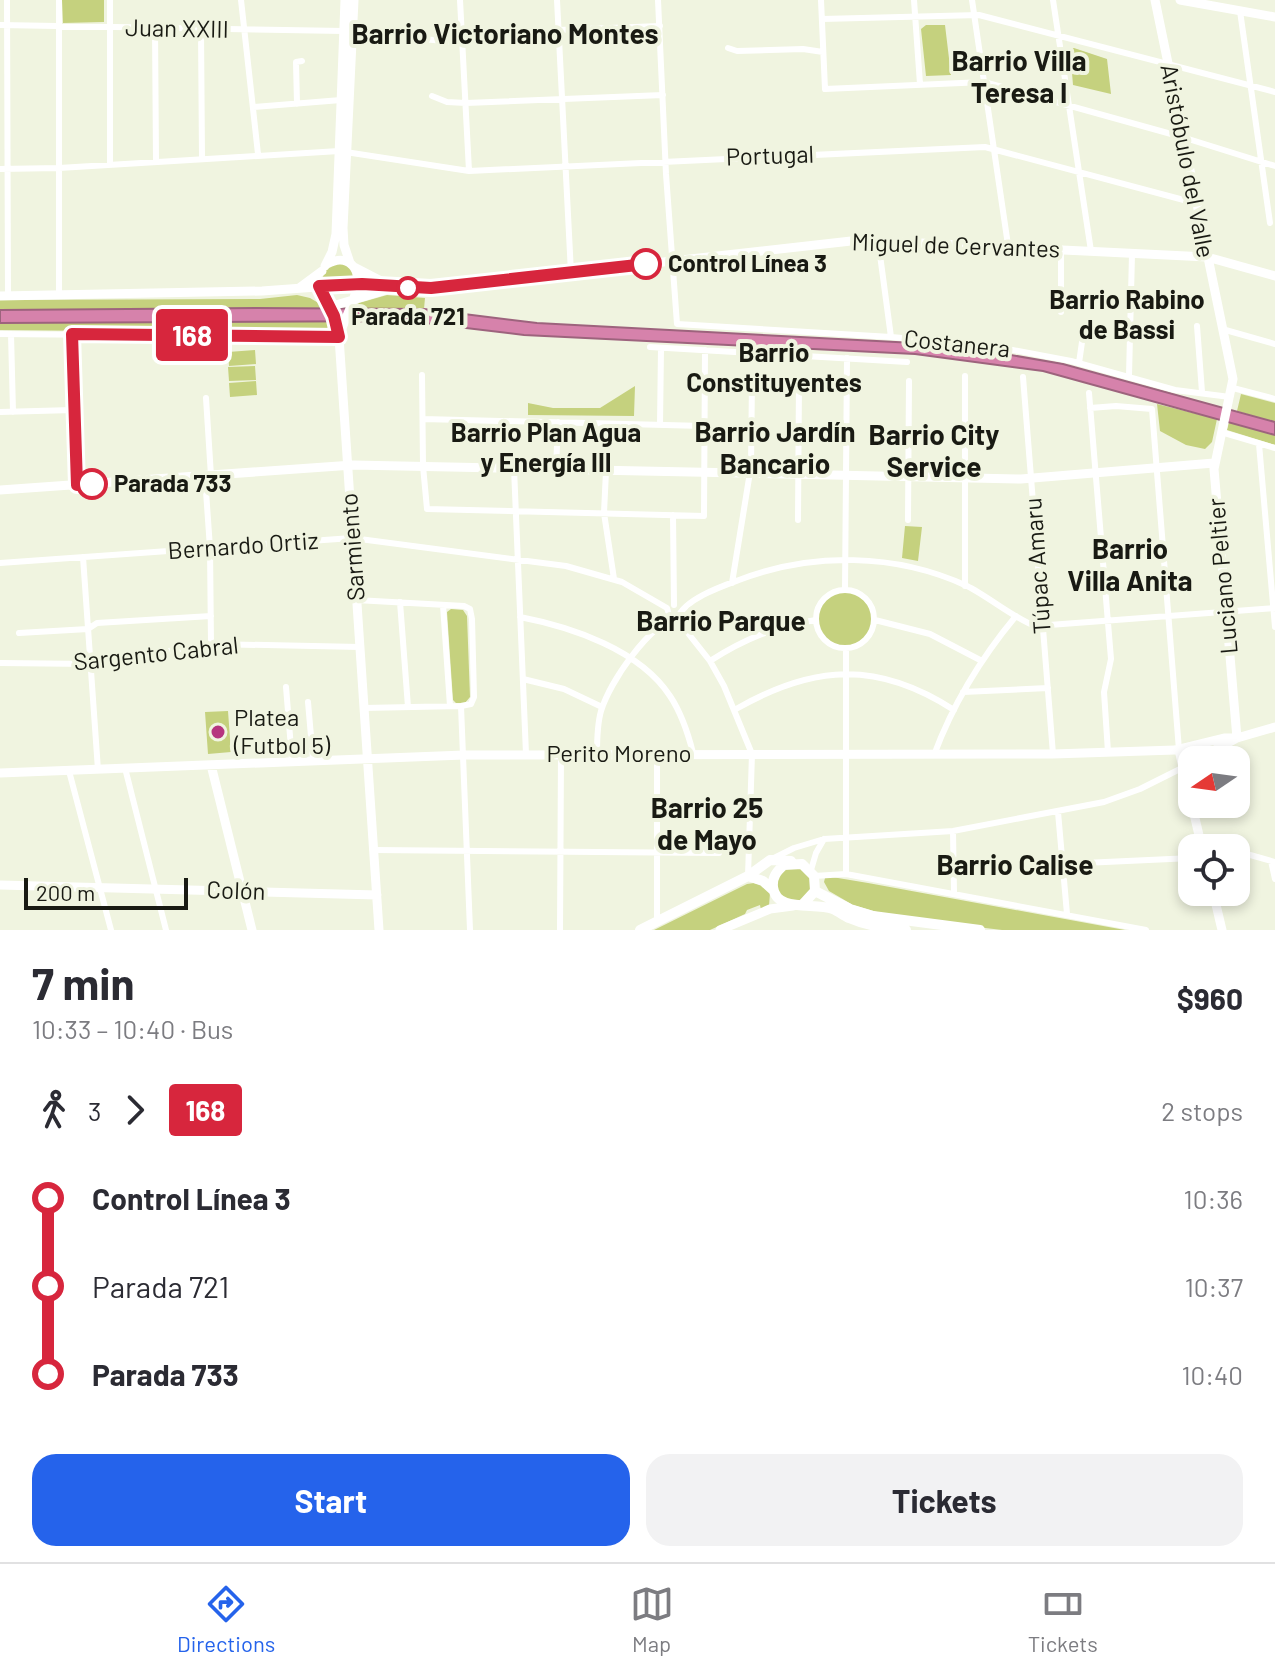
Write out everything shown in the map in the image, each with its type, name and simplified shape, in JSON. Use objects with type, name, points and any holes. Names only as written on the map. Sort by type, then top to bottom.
[{"type":"main road","points":[[319,286],[336,234],[348,33],[345,0]]},
{"type":"main road","points":[[340,321],[352,302],[358,284],[343,241],[341,100],[354,0]]},
{"type":"main road","name":"Aristóbulo del Valle","points":[[1155,0],[1222,329],[1232,393],[1226,415]]},
{"type":"main road","points":[[1180,0],[1275,17]]},
{"type":"main road","name":"Miguel de Cervantes","points":[[4,296],[297,289],[358,284],[431,288],[860,240],[1207,257],[1275,276]]},
{"type":"main road","points":[[297,289],[336,260],[352,265]]},
{"type":"main road","name":"Miguel de Cervantes","points":[[352,265],[371,278],[397,287]]},
{"type":"main road","name":"Sarmiento","points":[[319,286],[340,321],[379,930]]},
{"type":"main road","name":"Miguel de Cervantes","points":[[297,289],[336,305],[397,287]]},
{"type":"main road","name":"Luciano Peltier","points":[[1226,415],[1214,463],[1237,738]]},
{"type":"main road","points":[[0,490],[347,466],[1031,478],[1214,463]]},
{"type":"main road","name":"Perito Moreno","points":[[1222,746],[1237,738],[1275,727]]},
{"type":"main road","name":"Perito Moreno","points":[[1194,746],[1237,738]]},
{"type":"main road","name":"Perito Moreno","points":[[0,773],[464,755],[934,755],[1178,750]]},
{"type":"main road","points":[[211,765],[252,930]]},
{"type":"main road","points":[[640,930],[748,876],[770,860],[796,863],[812,873],[815,891]]},
{"type":"main road","points":[[770,909],[773,879],[779,869],[796,863]]},
{"type":"main road","points":[[748,876],[763,881],[781,901],[793,906]]},
{"type":"main road","name":"Colón","points":[[0,885],[377,895]]},
{"type":"main road","points":[[804,903],[815,891]]},
{"type":"main road","points":[[815,891],[856,911],[908,927]]},
{"type":"main road","points":[[720,930],[770,909],[804,903],[832,909],[854,925],[973,929]]},
{"type":"main road","points":[[1216,906],[1222,930]]},
{"type":"street","points":[[4,296],[3,25],[7,0]]},
{"type":"street","points":[[59,0],[59,296]]},
{"type":"street","points":[[110,0],[110,165]]},
{"type":"street","points":[[241,0],[258,154]]},
{"type":"street","points":[[460,0],[469,171]]},
{"type":"street","points":[[557,0],[571,273]]},
{"type":"street","points":[[658,0],[672,261]]},
{"type":"street","points":[[821,0],[825,89],[984,82],[1275,166]]},
{"type":"street","points":[[914,0],[920,84]]},
{"type":"street","points":[[972,0],[1008,245]]},
{"type":"street","points":[[1053,0],[1091,251]]},
{"type":"street","points":[[1240,11],[1270,223]]},
{"type":"street","points":[[822,19],[974,14],[1275,92]]},
{"type":"street","name":"Juan XXIII","points":[[3,25],[348,33],[463,43],[559,30],[660,26]]},
{"type":"street","points":[[155,27],[156,162]]},
{"type":"street","points":[[201,29],[202,159]]},
{"type":"street","points":[[728,48],[737,51],[803,49],[823,52]]},
{"type":"street","points":[[297,104],[296,62],[302,61]]},
{"type":"street","points":[[432,96],[447,102],[466,103],[663,95]]},
{"type":"street","points":[[253,107],[341,100]]},
{"type":"street","name":"Portugal","points":[[3,169],[343,151],[469,171],[993,148],[1195,203]]},
{"type":"street","points":[[878,240],[891,337]]},
{"type":"street","points":[[1061,250],[1061,312]]},
{"type":"street","points":[[1129,376],[1132,254]]},
{"type":"street","name":"Costanera","points":[[672,261],[677,324],[681,326],[891,337],[992,346],[1079,363],[1175,390],[1275,398]]},
{"type":"street","points":[[1197,326],[1202,392]]},
{"type":"street","points":[[1079,363],[1084,328]]},
{"type":"street","points":[[1222,329],[1275,344]]},
{"type":"street","points":[[0,334],[339,337]]},
{"type":"street","points":[[11,334],[13,412]]},
{"type":"street","points":[[72,334],[77,485]]},
{"type":"street","points":[[650,347],[907,362]]},
{"type":"street","points":[[660,425],[661,348]]},
{"type":"street","points":[[422,375],[427,509],[704,516],[705,350]]},
{"type":"street","points":[[845,590],[847,358]]},
{"type":"street","points":[[965,376],[965,586]]},
{"type":"street","name":"Túpac Amaru","points":[[1023,377],[1053,754]]},
{"type":"street","points":[[732,583],[750,475],[752,379]]},
{"type":"street","points":[[798,520],[799,381]]},
{"type":"street","points":[[908,520],[909,381]]},
{"type":"street","points":[[1089,393],[1111,659],[1104,692],[1108,752]]},
{"type":"street","points":[[206,398],[211,644]]},
{"type":"street","points":[[1090,408],[1125,406],[1152,409],[1179,746]]},
{"type":"street","points":[[0,412],[73,410]]},
{"type":"street","points":[[423,419],[704,426]]},
{"type":"street","points":[[556,469],[558,422]]},
{"type":"street","points":[[1221,432],[1275,448]]},
{"type":"street","points":[[1259,444],[1275,627]]},
{"type":"street","points":[[514,468],[526,754]]},
{"type":"street","points":[[606,471],[604,513],[614,579]]},
{"type":"street","points":[[597,754],[602,707],[630,659],[646,639],[673,618],[673,515]]},
{"type":"street","name":"Bernardo Ortiz","points":[[0,563],[352,538],[566,566],[614,579],[674,608]]},
{"type":"street","points":[[83,557],[98,770]]},
{"type":"street","points":[[674,608],[732,583],[783,566],[845,560],[899,565],[965,586],[1031,625],[1274,608]]},
{"type":"street","points":[[845,590],[854,591],[869,602],[875,620],[869,637],[846,649],[829,643],[818,629],[816,620],[825,599],[845,590]]},
{"type":"street","points":[[356,600],[464,606],[470,609],[474,697],[471,704],[364,708]]},
{"type":"street","points":[[400,602],[408,707]]},
{"type":"street","points":[[443,605],[450,706]]},
{"type":"street","points":[[674,608],[673,618],[710,661],[736,709],[752,754],[748,876]]},
{"type":"street","points":[[19,633],[88,629],[97,623],[211,616]]},
{"type":"street","points":[[934,755],[963,692],[1016,616]]},
{"type":"street","points":[[520,617],[571,630],[630,659],[651,674],[672,698],[684,721],[693,753]]},
{"type":"street","points":[[710,661],[755,635],[816,620]]},
{"type":"street","points":[[875,620],[901,624],[930,634],[982,661]]},
{"type":"street","name":"Sargento Cabral","points":[[0,663],[91,664],[211,644],[360,647]]},
{"type":"street","points":[[846,649],[846,874]]},
{"type":"street","points":[[736,709],[789,683],[846,675],[905,683],[954,710]]},
{"type":"street","points":[[523,679],[564,689],[602,707]]},
{"type":"street","points":[[286,687],[292,760]]},
{"type":"street","points":[[963,692],[1048,688]]},
{"type":"street","points":[[308,702],[313,759]]},
{"type":"street","points":[[461,706],[470,930]]},
{"type":"street","points":[[560,930],[561,754]]},
{"type":"street","points":[[657,754],[657,921]]},
{"type":"street","points":[[125,768],[166,930]]},
{"type":"street","points":[[770,860],[794,848],[824,839],[953,831],[1058,812],[1117,798],[1178,770]]},
{"type":"street","points":[[69,771],[111,930]]},
{"type":"street","points":[[1058,812],[1067,914]]},
{"type":"street","points":[[953,831],[954,893]]},
{"type":"street","points":[[824,839],[812,873],[846,874],[1146,930]]},
{"type":"street","points":[[374,850],[719,853]]},
{"type":"street","points":[[1250,855],[1273,861],[1275,879]]},
{"type":"street","points":[[1062,864],[1178,859]]},
{"type":"green space","points":[[62,0],[104,0],[104,22],[63,23]]},
{"type":"green space","points":[[926,25],[945,25],[951,75],[926,76],[921,29]]},
{"type":"green space","points":[[1070,49],[1107,59],[1111,94],[1073,85]]},
{"type":"green space","points":[[343,263],[352,270],[355,280],[322,282],[328,268]]},
{"type":"green space","points":[[297,295],[310,298],[327,308],[0,310],[0,300],[260,299]]},
{"type":"green space","points":[[387,295],[425,298],[424,309],[354,308],[359,303]]},
{"type":"green space","points":[[333,321],[331,329],[322,333],[0,330],[0,323]]},
{"type":"green space","points":[[255,350],[256,364],[229,366],[228,352]]},
{"type":"green space","points":[[255,366],[256,380],[229,381],[228,367]]},
{"type":"green space","points":[[256,381],[257,395],[230,397],[229,383]]},
{"type":"green space","points":[[635,386],[634,416],[528,415],[528,403],[553,408],[600,408]]},
{"type":"green space","points":[[1241,394],[1275,403],[1275,422],[1237,411]]},
{"type":"green space","points":[[1157,404],[1217,419],[1212,442],[1205,449],[1186,445],[1160,431]]},
{"type":"green space","points":[[1229,422],[1275,435],[1275,445],[1227,430]]},
{"type":"green space","points":[[905,526],[922,527],[918,561],[902,558]]},
{"type":"green space","points":[[845,590],[856,592],[865,599],[872,608],[872,630],[865,639],[856,646],[845,648],[834,646],[825,639],[818,630],[816,619],[818,608],[825,599],[834,592]]},
{"type":"green space","points":[[451,609],[463,610],[467,616],[470,697],[465,703],[453,700],[447,612]]},
{"type":"green space","name":"Platea (Futbol 5)","points":[[228,711],[231,752],[208,754],[205,712]]},
{"type":"green space","points":[[794,867],[806,872],[811,884],[806,896],[794,901],[782,896],[777,884],[782,872]]},
{"type":"green space","points":[[825,878],[1125,930],[1002,930],[894,917],[853,905],[829,891],[824,882]]},
{"type":"green space","points":[[754,883],[770,893],[769,906],[761,910],[760,905],[747,910],[745,914],[710,930],[654,930],[747,884]]},
{"type":"shaded area","points":[[424,309],[537,323],[953,345],[1063,364],[1275,422],[1275,435],[1043,371],[915,354],[524,335],[407,321],[0,323],[0,310]]},
{"type":"bus line","name":"168","points":[[92,484],[77,485],[72,334],[339,337],[334,316],[319,286],[362,284],[431,288],[646,264]]},
{"type":"place","name":"Control Línea 3","points":[[646,264]]},
{"type":"place","name":"Parada 721","points":[[408,288]]},
{"type":"place","name":"Parada 733","points":[[92,484]]},
{"type":"place","name":"Platea (Futbol 5)","points":[[218,732]]},
{"type":"district","name":"Barrio Victoriano Montes","points":[[505,34]]},
{"type":"district","name":"Barrio Villa Teresa I","points":[[1019,77]]},
{"type":"district","name":"Barrio Rabino de Bassi","points":[[1127,315]]},
{"type":"district","name":"Barrio Constituyentes","points":[[774,368]]},
{"type":"district","name":"Barrio Plan Agua y Energía III","points":[[546,448]]},
{"type":"district","name":"Barrio Jardín Bancario","points":[[775,448]]},
{"type":"district","name":"Barrio City Service","points":[[934,451]]},
{"type":"district","name":"Barrio Villa Anita","points":[[1130,565]]},
{"type":"district","name":"Barrio Parque","points":[[721,621]]},
{"type":"district","name":"Barrio 25 de Mayo","points":[[707,824]]},
{"type":"district","name":"Barrio Calise","points":[[1015,865]]}]
